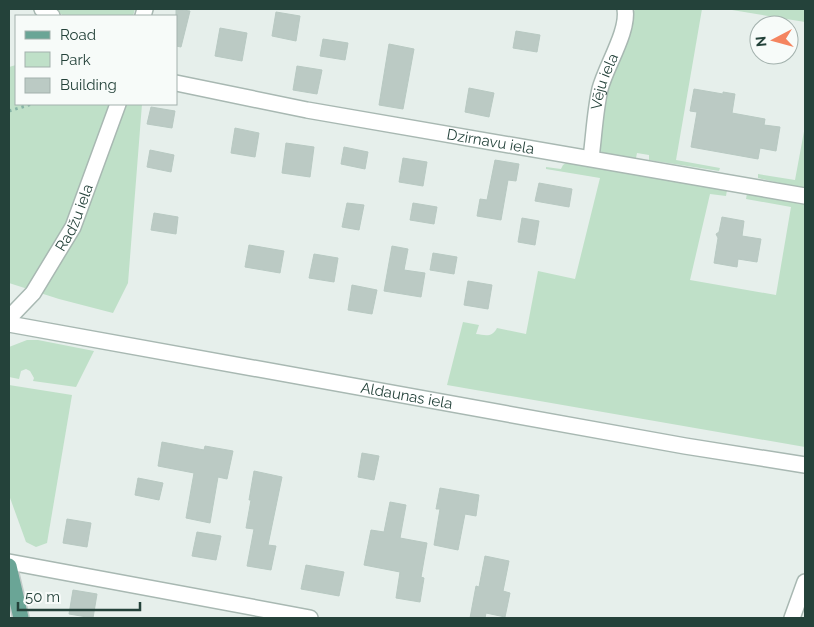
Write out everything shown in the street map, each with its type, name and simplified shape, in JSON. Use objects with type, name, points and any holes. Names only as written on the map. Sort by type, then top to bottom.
[{"type":"main road","points":[[9,566],[21,618]]},
{"type":"street","name":"Vēju iela","points":[[591,158],[600,90],[624,26],[625,9]]},
{"type":"street","name":"Dzirnavu iela","points":[[178,83],[307,110],[805,196]]},
{"type":"street","name":"Radžu iela","points":[[9,318],[33,293],[73,227],[118,105]]},
{"type":"street","name":"Aldaunas iela","points":[[9,324],[684,446],[805,465]]},
{"type":"street","points":[[9,562],[310,618]]},
{"type":"street","points":[[792,618],[805,582]]},
{"type":"path","points":[[9,111],[29,105]]},
{"type":"green space","points":[[53,9],[135,9],[133,15],[62,15]]},
{"type":"green space","points":[[635,9],[702,9],[676,160],[720,168],[719,171],[649,160],[649,155],[637,153],[636,158],[616,156],[606,154],[598,149],[602,96]]},
{"type":"green space","points":[[726,9],[805,9],[805,22],[799,21],[799,15],[762,15]]},
{"type":"green space","points":[[15,65],[15,105],[142,105],[128,283],[113,313],[59,299],[9,283],[9,67]]},
{"type":"green space","points":[[805,126],[805,189],[758,178],[758,174],[795,180]]},
{"type":"green space","points":[[566,163],[727,190],[726,196],[710,194],[690,280],[776,295],[791,207],[746,199],[747,193],[805,203],[805,447],[447,385],[463,322],[479,325],[476,334],[491,335],[497,328],[526,334],[538,271],[575,279],[600,178],[546,169],[546,167],[561,169]]},
{"type":"green space","points":[[27,340],[38,340],[94,351],[76,387],[33,381],[34,378],[30,371],[26,369],[21,371],[19,379],[9,377],[9,347]]},
{"type":"green space","points":[[9,385],[72,395],[47,543],[36,547],[26,542],[9,495]]},
{"type":"building","points":[[176,9],[190,11],[181,47],[178,46],[178,15],[176,15]]},
{"type":"building","points":[[276,12],[300,16],[296,41],[272,36]]},
{"type":"building","points":[[220,28],[247,33],[242,61],[215,56]]},
{"type":"building","points":[[516,31],[540,35],[537,52],[513,48]]},
{"type":"building","points":[[323,39],[348,43],[345,60],[320,56]]},
{"type":"building","points":[[389,44],[414,49],[403,109],[379,105]]},
{"type":"building","points":[[297,66],[322,70],[317,94],[293,90]]},
{"type":"building","points":[[469,88],[494,93],[489,117],[465,112]]},
{"type":"building","points":[[694,89],[735,94],[732,113],[765,119],[764,125],[780,127],[776,151],[760,148],[758,159],[691,147],[697,112],[690,111]]},
{"type":"building","points":[[151,107],[175,111],[172,128],[147,124]]},
{"type":"building","points":[[235,128],[259,133],[255,157],[231,153]]},
{"type":"building","points":[[286,143],[314,147],[310,177],[282,173]]},
{"type":"building","points":[[344,147],[368,152],[365,169],[341,164]]},
{"type":"building","points":[[150,150],[174,155],[171,172],[147,167]]},
{"type":"building","points":[[403,158],[427,162],[423,186],[399,182]]},
{"type":"building","points":[[495,160],[519,164],[516,181],[508,180],[501,220],[477,216],[480,199],[487,200]]},
{"type":"building","points":[[539,183],[572,189],[569,207],[535,201]]},
{"type":"building","points":[[347,203],[364,205],[359,230],[342,227]]},
{"type":"building","points":[[413,203],[437,207],[434,224],[410,220]]},
{"type":"building","points":[[154,213],[178,217],[176,234],[151,230]]},
{"type":"building","points":[[722,217],[744,221],[742,236],[761,239],[757,262],[738,259],[737,267],[714,263],[718,238],[716,234],[719,232]]},
{"type":"building","points":[[522,218],[539,221],[535,245],[518,242]]},
{"type":"building","points":[[249,245],[284,251],[280,273],[245,267]]},
{"type":"building","points":[[392,246],[408,249],[404,270],[425,273],[421,297],[384,291]]},
{"type":"building","points":[[433,253],[457,257],[454,274],[430,270]]},
{"type":"building","points":[[314,254],[338,258],[334,282],[309,278]]},
{"type":"building","points":[[468,281],[492,285],[488,309],[464,305]]},
{"type":"building","points":[[352,285],[377,290],[372,314],[348,310]]},
{"type":"building","points":[[162,442],[204,450],[205,446],[233,451],[227,479],[218,477],[210,523],[186,518],[194,473],[158,466]]},
{"type":"building","points":[[362,453],[379,456],[374,480],[358,477]]},
{"type":"building","points":[[254,471],[282,477],[268,545],[276,546],[271,570],[247,566],[254,529],[246,528]]},
{"type":"building","points":[[138,478],[163,483],[159,500],[135,495]]},
{"type":"building","points":[[440,488],[479,495],[476,516],[465,514],[458,550],[434,545],[440,509],[436,509]]},
{"type":"building","points":[[390,502],[406,505],[400,538],[427,543],[421,577],[424,578],[420,602],[396,598],[400,572],[364,565],[371,530],[384,532]]},
{"type":"building","points":[[67,519],[91,523],[87,547],[63,543]]},
{"type":"building","points":[[197,532],[221,536],[216,560],[192,556]]},
{"type":"building","points":[[485,556],[509,561],[503,591],[510,593],[505,617],[486,613],[485,618],[470,618],[476,586],[479,587]]},
{"type":"building","points":[[306,565],[344,572],[339,596],[301,589]]},
{"type":"building","points":[[73,590],[97,594],[93,618],[69,614]]}]
